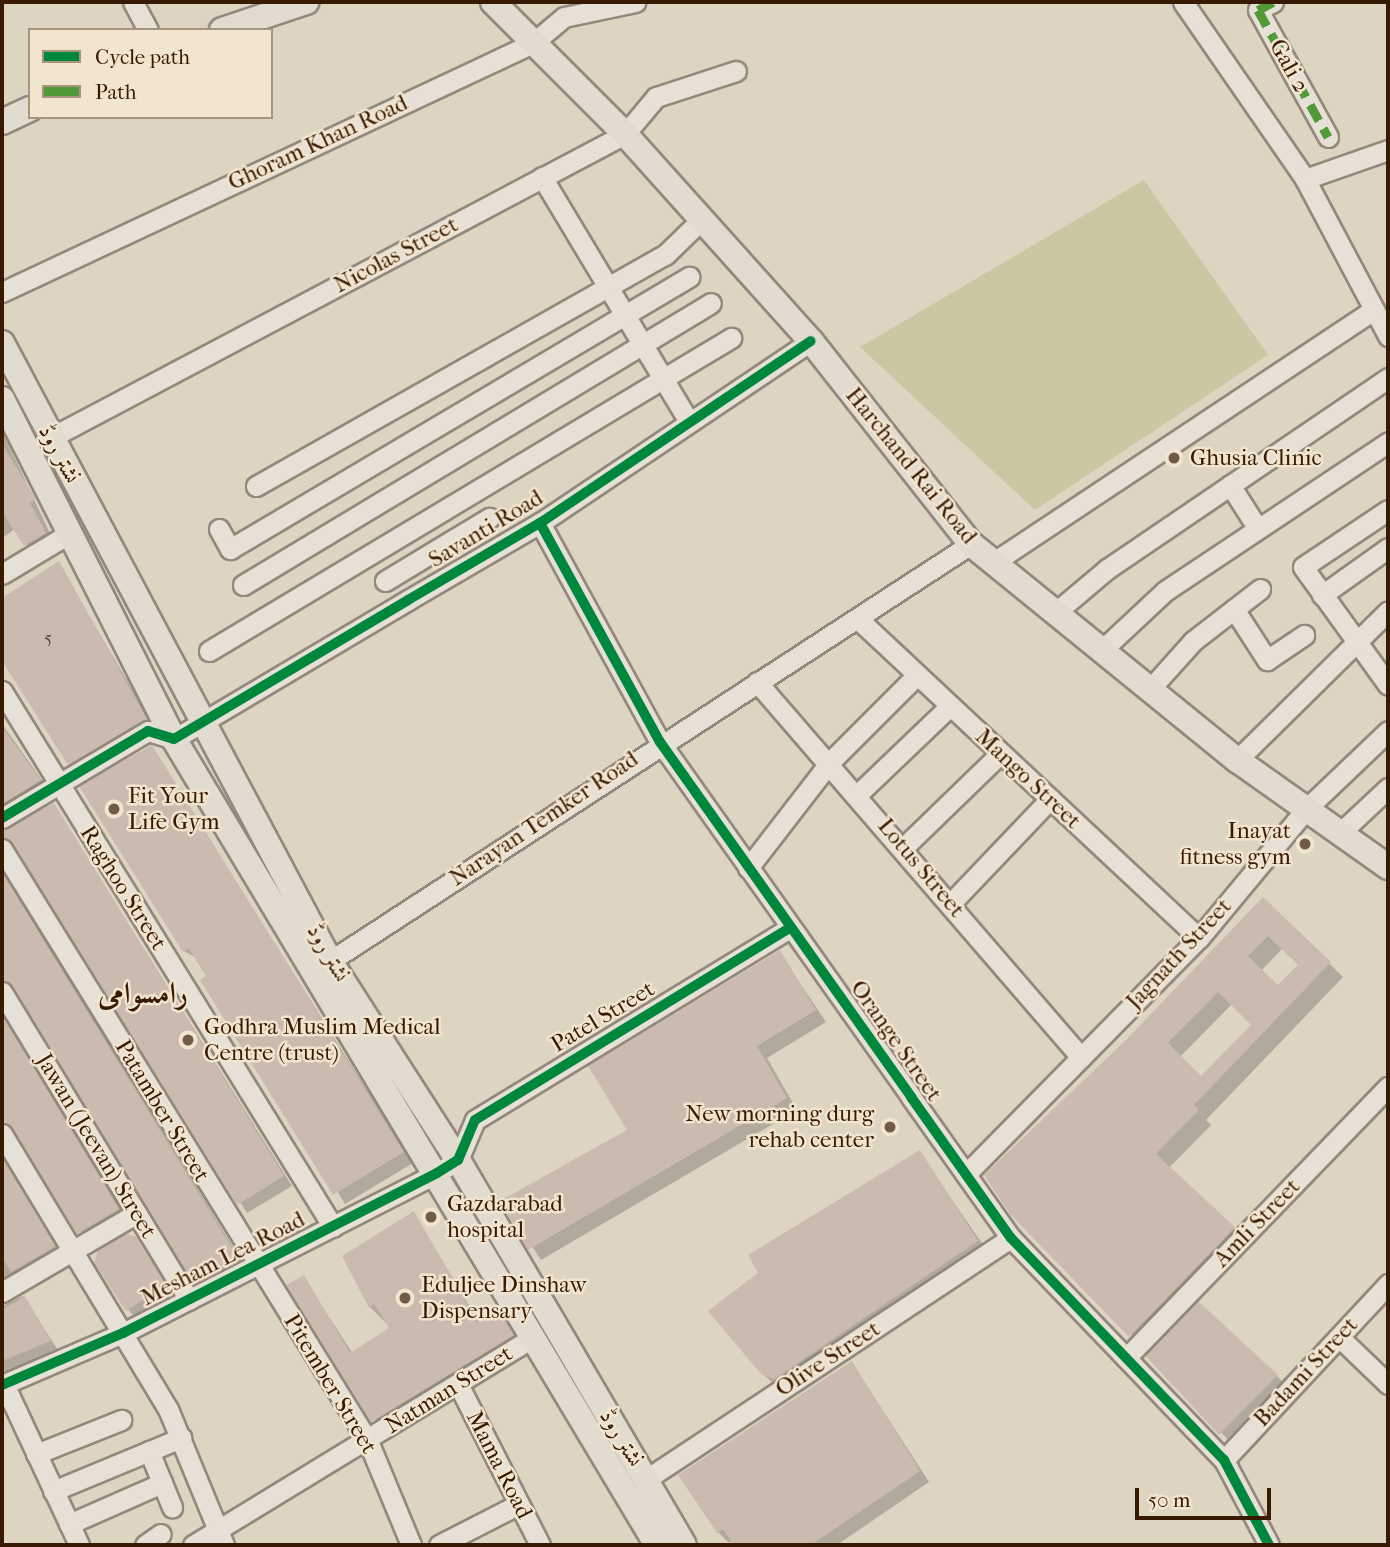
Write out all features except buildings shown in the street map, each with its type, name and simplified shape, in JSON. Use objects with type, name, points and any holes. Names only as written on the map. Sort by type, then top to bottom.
[{"type":"main road","points":[[228,28],[306,2]]},
{"type":"main road","name":"Harchand Rai Road","points":[[493,2],[625,134],[811,341],[971,544],[1237,760],[1388,867]]},
{"type":"main road","points":[[2,122],[28,110]]},
{"type":"main road","name":"نشتر روڈ","points":[[2,343],[201,723],[330,961],[448,1166],[530,1339],[657,1545]]},
{"type":"main road","name":"نشتر روڈ","points":[[2,399],[174,739],[448,1166],[684,1545]]},
{"type":"street","points":[[133,2],[147,28]]},
{"type":"street","name":"Ghoram Khan Road","points":[[2,292],[533,43],[564,17],[635,2]]},
{"type":"street","points":[[1183,2],[1305,179],[1388,336]]},
{"type":"street","name":"Gali 2","points":[[1273,2],[1258,10],[1328,136]]},
{"type":"street","name":"Nicolas Street","points":[[50,438],[625,134],[656,96],[736,71]]},
{"type":"street","points":[[1305,179],[1388,150]]},
{"type":"street","points":[[542,177],[610,286],[689,422]]},
{"type":"street","points":[[256,486],[665,255],[702,219]]},
{"type":"street","points":[[219,529],[230,549],[689,277]]},
{"type":"street","points":[[243,585],[711,303]]},
{"type":"street","points":[[994,562],[1372,310]]},
{"type":"street","points":[[209,651],[731,338]]},
{"type":"street","name":"Savanti Road","points":[[174,739],[540,523],[811,341]]},
{"type":"street","points":[[1056,612],[1107,569],[1388,378]]},
{"type":"street","points":[[1102,650],[1165,591],[1388,442]]},
{"type":"street","points":[[1230,485],[1258,529]]},
{"type":"street","points":[[474,492],[505,543]]},
{"type":"street","points":[[1388,510],[1303,568],[1388,685]]},
{"type":"street","points":[[385,581],[489,518]]},
{"type":"street","name":"Orange Street","points":[[540,523],[660,742],[1011,1238],[1224,1460],[1269,1545]]},
{"type":"street","points":[[2,574],[70,533]]},
{"type":"street","name":"Narayan Temker Road","points":[[330,961],[660,742],[858,619],[971,544]]},
{"type":"street","points":[[1322,594],[1388,548]]},
{"type":"street","points":[[1150,689],[1234,608],[1259,589]]},
{"type":"street","points":[[1234,608],[1267,660],[1304,635]]},
{"type":"street","points":[[1237,760],[1355,640],[1388,611]]},
{"type":"street","name":"Mango Street","points":[[858,619],[1199,938]]},
{"type":"street","points":[[748,868],[830,762],[918,675]]},
{"type":"street","name":"Lotus Street","points":[[757,682],[859,793],[1081,1058]]},
{"type":"street","name":"Raghoo Street","points":[[2,691],[333,1227]]},
{"type":"street","points":[[859,793],[950,706]]},
{"type":"street","points":[[2,818],[148,731],[174,739]]},
{"type":"street","name":"Jagnath Street","points":[[966,1174],[1199,938],[1306,809],[1388,731]]},
{"type":"street","points":[[904,847],[1000,753]]},
{"type":"street","points":[[1340,833],[1385,795]]},
{"type":"street","points":[[951,903],[1050,799]]},
{"type":"street","name":"Patamber Street","points":[[2,849],[257,1266]]},
{"type":"street","name":"Patel Street","points":[[448,1166],[475,1120],[790,928]]},
{"type":"street","name":"Jawan (Jeevan) Street","points":[[2,992],[190,1300]]},
{"type":"street","name":"Amli Street","points":[[1126,1358],[1388,1087]]},
{"type":"street","points":[[2,1134],[123,1333],[181,1438],[220,1538]]},
{"type":"street","name":"Mesham Lea Road","points":[[3,1385],[123,1333],[448,1166]]},
{"type":"street","points":[[4,1286],[137,1213]]},
{"type":"street","name":"Olive Street","points":[[645,1480],[1011,1238]]},
{"type":"street","name":"Pitember Street","points":[[257,1266],[368,1441],[411,1545]]},
{"type":"street","name":"Badami Street","points":[[1224,1460],[1388,1284]]},
{"type":"street","points":[[1339,1337],[1388,1384]]},
{"type":"street","name":"Natman Street","points":[[193,1545],[220,1538],[530,1339]]},
{"type":"street","name":"Mama Road","points":[[458,1384],[540,1545]]},
{"type":"street","points":[[3,1385],[79,1545]]},
{"type":"street","points":[[36,1454],[121,1420]]},
{"type":"street","points":[[53,1490],[181,1438]]},
{"type":"street","points":[[149,1451],[172,1507]]},
{"type":"street","points":[[69,1524],[162,1483]]},
{"type":"street","points":[[439,1545],[519,1504]]},
{"type":"shaded area","points":[[1144,180],[1268,355],[1035,510],[860,347]]},
{"type":"marked path","points":[[1273,2],[1258,10],[1328,137]]},
{"type":"cycle path","points":[[2,818],[148,731],[174,739],[540,523],[811,341]]},
{"type":"cycle path","points":[[540,523],[660,742],[1011,1238],[1224,1460],[1269,1545]]},
{"type":"cycle path","points":[[2,1385],[123,1333],[437,1173],[458,1160],[475,1120],[790,928]]},
{"type":"place","name":"Ghusia Clinic","points":[[1174,458]]},
{"type":"place","name":"Fit Your Life Gym","points":[[114,809]]},
{"type":"place","name":"Inayat fitness gym","points":[[1305,844]]},
{"type":"place","name":"Godhra Muslim Medical Centre (trust)","points":[[188,1040]]},
{"type":"place","name":"New morning durg rehab center","points":[[890,1127]]},
{"type":"place","name":"Gazdarabad hospital","points":[[431,1217]]},
{"type":"place","name":"Eduljee Dinshaw Dispensary","points":[[405,1298]]},
{"type":"district","name":"رامسوامی","points":[[143,994]]}]
